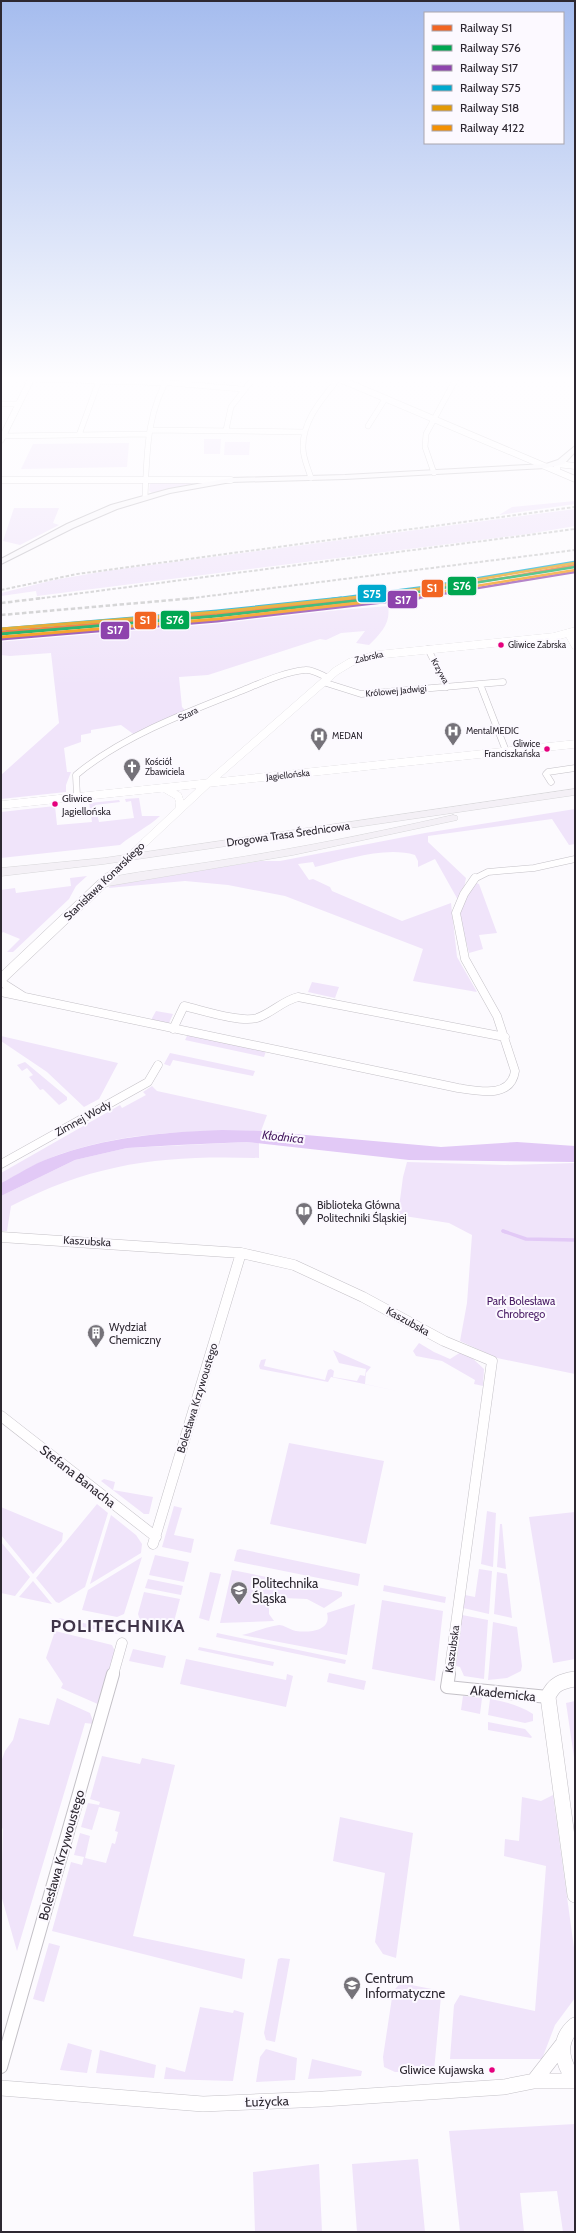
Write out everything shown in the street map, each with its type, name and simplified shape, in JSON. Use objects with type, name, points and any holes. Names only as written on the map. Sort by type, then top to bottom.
[{"type":"main road","points":[[1,562],[95,514],[145,497],[231,480],[263,479]]},
{"type":"main road","name":"Drogowa Trasa Średnicowa","points":[[1,872],[104,860],[575,792]]},
{"type":"main road","name":"Drogowa Trasa Średnicowa","points":[[1,880],[92,870],[575,800]]},
{"type":"main road","points":[[102,883],[139,875],[292,852],[385,835],[456,817]]},
{"type":"main road","points":[[1,864],[166,845],[261,838]]},
{"type":"main road","points":[[115,870],[123,873],[139,875]]},
{"type":"street","points":[[1,480],[117,479]]},
{"type":"street","points":[[145,497],[147,479]]},
{"type":"street","points":[[164,479],[231,480]]},
{"type":"street","points":[[572,632],[575,645]]},
{"type":"street","name":"Zabrska","points":[[206,784],[325,680],[341,667],[359,658],[572,632]]},
{"type":"street","name":"Krzywa","points":[[428,649],[447,687],[503,682]]},
{"type":"street","name":"Szara","points":[[77,797],[76,775],[87,765],[113,750],[215,701],[305,670],[325,680]]},
{"type":"street","name":"Królowej Jadwigi","points":[[325,680],[361,694],[447,687]]},
{"type":"street","points":[[480,684],[506,751]]},
{"type":"street","name":"Jagiellońska","points":[[1,805],[575,744]]},
{"type":"street","points":[[551,782],[546,774],[548,772],[575,768]]},
{"type":"street","name":"Stanisława Konarskiego","points":[[1,981],[206,784]]},
{"type":"street","points":[[164,788],[173,792],[180,798],[181,802],[179,810]]},
{"type":"street","points":[[1,992],[458,1088],[479,1091],[506,1089],[513,1084],[516,1079],[505,1037],[497,1016],[465,959],[456,913],[458,906],[476,878],[488,872],[534,868],[575,859]]},
{"type":"street","points":[[1,981],[30,999]]},
{"type":"street","points":[[173,1029],[184,1006],[250,1019],[261,1016],[284,1000],[306,998],[505,1037]]},
{"type":"street","name":"Zimnej Wody","points":[[1,1164],[148,1082],[158,1065]]},
{"type":"street","name":"Kaszubska","points":[[1,1237],[114,1243],[240,1253],[294,1265],[363,1297],[444,1341],[492,1361],[447,1687]]},
{"type":"street","name":"Bolesława Krzywoustego","points":[[154,1540],[240,1253]]},
{"type":"street","name":"Stefana Banacha","points":[[1,1416],[154,1540]]},
{"type":"street","name":"Bolesława Krzywoustego","points":[[1,2067],[122,1643]]},
{"type":"street","name":"Akademicka","points":[[447,1687],[548,1697],[550,1691],[558,1683],[575,1679]]},
{"type":"street","points":[[548,1697],[575,1895]]},
{"type":"street","points":[[575,2016],[568,2035],[564,2065],[575,2081]]},
{"type":"street","points":[[534,2081],[568,2035]]},
{"type":"street","name":"Łużycka","points":[[1,2088],[108,2098],[203,2104],[339,2098],[504,2087],[534,2081],[575,2081]]},
{"type":"green space","points":[[153,482],[191,483],[189,486],[152,493],[149,491],[150,484]]},
{"type":"green space","points":[[575,501],[575,504],[499,515],[512,507]]},
{"type":"green space","points":[[14,508],[59,508],[53,523],[59,525],[20,545],[3,541]]},
{"type":"green space","points":[[575,509],[575,526],[528,534],[37,596],[36,591],[1,596],[1,593],[54,580],[106,571]]},
{"type":"green space","points":[[388,606],[389,612],[386,623],[381,632],[369,645],[356,643],[365,631],[341,633],[326,640],[320,639],[208,675],[179,677],[182,707],[187,712],[136,736],[121,725],[91,730],[91,733],[81,735],[81,742],[64,748],[67,772],[71,772],[66,785],[66,792],[1,799],[1,775],[59,723],[51,653],[10,656],[1,655],[1,638]]},
{"type":"green space","points":[[139,798],[142,816],[160,816],[120,845],[1,858],[1,812],[55,806],[57,825],[92,822],[89,803],[119,800],[120,802],[95,805],[99,822],[134,818],[131,801],[126,802],[125,799]]},
{"type":"green space","points":[[575,809],[575,844],[569,845],[552,819],[428,836],[428,842],[466,878],[464,888],[458,900],[435,859],[418,867],[418,861],[415,855],[391,852],[365,855],[315,867],[313,862],[298,864],[309,880],[313,879],[330,887],[332,891],[402,921],[451,903],[457,957],[477,992],[413,981],[423,949],[285,896],[228,885],[185,881],[108,888],[115,883],[261,861],[280,861],[425,833]]},
{"type":"green space","points":[[87,876],[76,886],[69,899],[13,952],[7,952],[20,939],[3,932],[1,934],[1,890],[15,888],[16,893],[71,886],[70,878]]},
{"type":"green space","points":[[476,883],[479,884],[497,933],[479,935],[483,949],[469,953],[459,913],[464,900]]},
{"type":"green space","points":[[312,982],[339,987],[335,998],[308,992]]},
{"type":"green space","points":[[156,1011],[173,1014],[169,1023],[151,1020]]},
{"type":"green space","points":[[188,1034],[266,1051],[264,1057],[185,1040]]},
{"type":"green space","points":[[1,1036],[118,1063],[99,1099],[84,1107],[47,1072],[1,1041]]},
{"type":"green space","points":[[170,1053],[255,1071],[253,1076],[173,1060],[170,1066],[164,1064]]},
{"type":"green space","points":[[25,1062],[67,1097],[67,1100],[59,1105],[43,1089],[40,1090],[29,1077],[33,1075],[27,1068],[22,1071],[17,1065]]},
{"type":"green space","points":[[152,1086],[157,1091],[267,1115],[261,1131],[208,1131],[154,1134],[75,1149],[50,1158],[1,1183],[1,1173],[120,1105],[122,1108],[146,1095],[143,1092]]},
{"type":"green space","points":[[247,1142],[259,1143],[259,1158],[225,1157],[161,1160],[131,1164],[72,1180],[42,1191],[11,1206],[7,1231],[1,1231],[1,1196],[75,1160],[127,1148]]},
{"type":"green space","name":"Park Bolesława Chrobrego","points":[[407,1162],[505,1165],[575,1163],[575,1374],[497,1358],[460,1341],[467,1303],[472,1235],[449,1223],[398,1215],[403,1177]]},
{"type":"green space","points":[[419,1343],[450,1359],[461,1352],[470,1356],[484,1369],[483,1386],[474,1384],[475,1380],[442,1361],[416,1356],[413,1351]]},
{"type":"green space","points":[[333,1350],[371,1367],[366,1373],[365,1384],[402,1392],[331,1377],[328,1382],[260,1369],[259,1366],[261,1360],[266,1359],[264,1366],[325,1380],[328,1370],[331,1369],[334,1371],[333,1377],[357,1381],[360,1375],[365,1376],[366,1369],[339,1363]]},
{"type":"green space","points":[[289,1443],[384,1461],[366,1544],[270,1524]]},
{"type":"green space","points":[[104,1479],[115,1482],[113,1490],[153,1497],[149,1514],[144,1514],[101,1481]]},
{"type":"green space","points":[[97,1504],[108,1513],[85,1587],[59,1603],[56,1602],[36,1578]]},
{"type":"green space","points":[[174,1506],[182,1508],[174,1535],[194,1539],[191,1553],[162,1547]]},
{"type":"green space","points":[[1,1507],[63,1533],[62,1541],[33,1574],[1,1535]]},
{"type":"green space","points":[[487,1511],[496,1513],[493,1567],[481,1564]]},
{"type":"green space","points":[[575,1512],[575,1659],[553,1663],[529,1517]]},
{"type":"green space","points":[[111,1515],[136,1535],[142,1544],[141,1553],[90,1584]]},
{"type":"green space","points":[[500,1524],[502,1524],[506,1569],[497,1567]]},
{"type":"green space","points":[[1,1542],[30,1577],[15,1596],[1,1593]]},
{"type":"green space","points":[[240,1549],[360,1574],[358,1586],[234,1561],[237,1550]]},
{"type":"green space","points":[[155,1555],[189,1562],[184,1582],[149,1575]]},
{"type":"green space","points":[[142,1557],[124,1614],[117,1617],[82,1610],[88,1590]]},
{"type":"green space","points":[[479,1569],[492,1571],[489,1614],[463,1608],[465,1595],[475,1597]]},
{"type":"green space","points":[[232,1570],[342,1592],[342,1596],[324,1608],[307,1599],[283,1598],[282,1604],[279,1604],[277,1600],[269,1607],[269,1614],[274,1621],[220,1623]]},
{"type":"green space","points":[[210,1572],[221,1574],[209,1621],[199,1618]]},
{"type":"green space","points":[[497,1572],[507,1574],[512,1618],[494,1614]]},
{"type":"green space","points":[[148,1579],[183,1586],[181,1595],[145,1588]]},
{"type":"green space","points":[[33,1581],[52,1604],[19,1597]]},
{"type":"green space","points":[[384,1585],[446,1597],[445,1603],[383,1591]]},
{"type":"green space","points":[[144,1592],[180,1599],[172,1629],[145,1623],[140,1620],[138,1614]]},
{"type":"green space","points":[[382,1600],[443,1611],[435,1681],[372,1669]]},
{"type":"green space","points":[[355,1604],[347,1655],[242,1635],[279,1625],[296,1631],[307,1632],[318,1630],[326,1624],[328,1619],[327,1613]]},
{"type":"green space","points":[[462,1615],[488,1620],[484,1679],[464,1676],[460,1667],[456,1666]]},
{"type":"green space","points":[[59,1618],[112,1629],[118,1634],[58,1622]]},
{"type":"green space","points":[[493,1622],[517,1627],[522,1666],[521,1671],[507,1678],[488,1680]]},
{"type":"green space","points":[[55,1631],[112,1645],[115,1651],[100,1705],[61,1688],[63,1684],[46,1658]]},
{"type":"green space","points":[[217,1633],[346,1660],[345,1664],[216,1637]]},
{"type":"green space","points":[[199,1647],[274,1662],[273,1666],[198,1650]]},
{"type":"green space","points":[[133,1649],[166,1656],[163,1668],[129,1661]]},
{"type":"green space","points":[[186,1659],[286,1680],[287,1674],[293,1676],[286,1707],[180,1684]]},
{"type":"green space","points":[[329,1673],[366,1681],[364,1690],[327,1682]]},
{"type":"green space","points":[[463,1696],[482,1698],[480,1714],[461,1710]]},
{"type":"green space","points":[[57,1698],[90,1713],[94,1724],[85,1723],[17,1951],[1,1895],[3,1830],[1,1825],[1,1762],[5,1751],[13,1740],[19,1718],[49,1725]]},
{"type":"green space","points":[[490,1699],[502,1701],[523,1708],[533,1714],[533,1721],[525,1723],[488,1715]]},
{"type":"green space","points":[[575,1701],[575,1764],[566,1703]]},
{"type":"green space","points":[[488,1722],[525,1729],[532,1737],[488,1730]]},
{"type":"green space","points":[[102,1756],[140,1764],[142,1758],[175,1765],[133,1936],[245,1959],[242,1979],[52,1931],[71,1862],[82,1865],[84,1857],[74,1855],[80,1833],[90,1836],[85,1858],[106,1863],[112,1843],[115,1844],[118,1832],[115,1831],[120,1812],[99,1807],[92,1830],[81,1827],[88,1803],[99,1805],[100,1802],[90,1799]]},
{"type":"green space","points":[[553,1795],[575,1955],[575,1998],[555,2025],[542,2059],[450,2059],[454,2005],[460,1995],[535,2011],[546,1866],[504,1856],[505,1839],[519,1841],[522,1797],[541,1801]]},
{"type":"green space","points":[[340,1817],[413,1833],[396,1958],[383,1954],[375,1942],[385,1873],[333,1861]]},
{"type":"green space","points":[[49,1943],[60,1946],[44,2002],[33,1999]]},
{"type":"green space","points":[[278,1959],[290,1959],[275,2042],[266,2040],[264,2033]]},
{"type":"green space","points":[[401,1983],[437,1990],[441,1996],[434,2071],[395,2072],[384,2067],[383,2057],[393,1991]]},
{"type":"green space","points":[[200,2007],[233,2013],[234,2010],[244,2013],[233,2081],[164,2079],[166,2067],[185,2072]]},
{"type":"green space","points":[[68,2043],[92,2050],[87,2073],[60,2070]]},
{"type":"green space","points":[[266,2049],[297,2058],[295,2080],[256,2082],[260,2057]]},
{"type":"green space","points":[[100,2050],[156,2065],[154,2078],[96,2073]]},
{"type":"green space","points":[[312,2059],[362,2071],[361,2076],[308,2079]]},
{"type":"green space","points":[[575,2124],[575,2232],[563,2232],[557,2191],[520,2193],[524,2232],[460,2232],[449,2131]]},
{"type":"green space","points":[[418,2159],[425,2232],[357,2232],[352,2164]]},
{"type":"green space","points":[[319,2164],[322,2232],[255,2232],[253,2172]]},
{"type":"water","name":"Kłodnica","points":[[222,1130],[261,1131],[441,1147],[517,1142],[575,1146],[575,1162],[409,1160],[247,1142],[127,1148],[75,1160],[1,1196],[1,1183],[37,1163],[71,1151],[113,1140],[156,1134]]},
{"type":"waterway","points":[[505,1232],[503,1231],[526,1239],[575,1240]]},
{"type":"railway","points":[[1,590],[77,574],[575,507]]},
{"type":"railway","points":[[36,599],[575,529]]},
{"type":"railway","points":[[188,599],[575,550]]},
{"type":"railway","points":[[1,603],[43,598]]},
{"type":"railway","points":[[188,599],[195,598]]},
{"type":"railway","points":[[1,615],[188,599]]},
{"type":"rail line","name":"S75","points":[[1,629],[145,618],[288,604],[431,586],[574,562]]},
{"type":"rail line","name":"S18","points":[[1,629],[289,605],[432,587],[575,563]]},
{"type":"rail line","name":"S1","points":[[1,632],[217,614],[361,598],[504,578],[575,565]]},
{"type":"rail line","name":"S76","points":[[1,634],[145,623],[289,609],[432,591],[575,567]]},
{"type":"rail line","name":"4122","points":[[1,637],[217,619],[361,603],[504,583],[575,570]]},
{"type":"rail line","name":"S17","points":[[1,639],[145,628],[289,614],[432,596],[575,572]]},
{"type":"place","name":"Gliwice Zabrska","points":[[501,645]]},
{"type":"place","name":"MentalMEDIC","points":[[453,746]]},
{"type":"place","name":"Gliwice Franciszkańska","points":[[547,749]]},
{"type":"place","name":"MEDAN","points":[[319,751]]},
{"type":"place","name":"Kościół Zbawiciela","points":[[132,782]]},
{"type":"place","name":"Gliwice Jagiellońska","points":[[55,804]]},
{"type":"place","name":"Biblioteka Główna Politechniki Śląskiej","points":[[304,1226]]},
{"type":"place","name":"Wydział Chemiczny","points":[[96,1348]]},
{"type":"place","name":"Politechnika Śląska","points":[[239,1605]]},
{"type":"place","name":"Centrum Informatyczne","points":[[352,2000]]},
{"type":"place","name":"Gliwice Kujawska","points":[[492,2070]]},
{"type":"district","name":"POLITECHNIKA","points":[[118,1626]]}]
